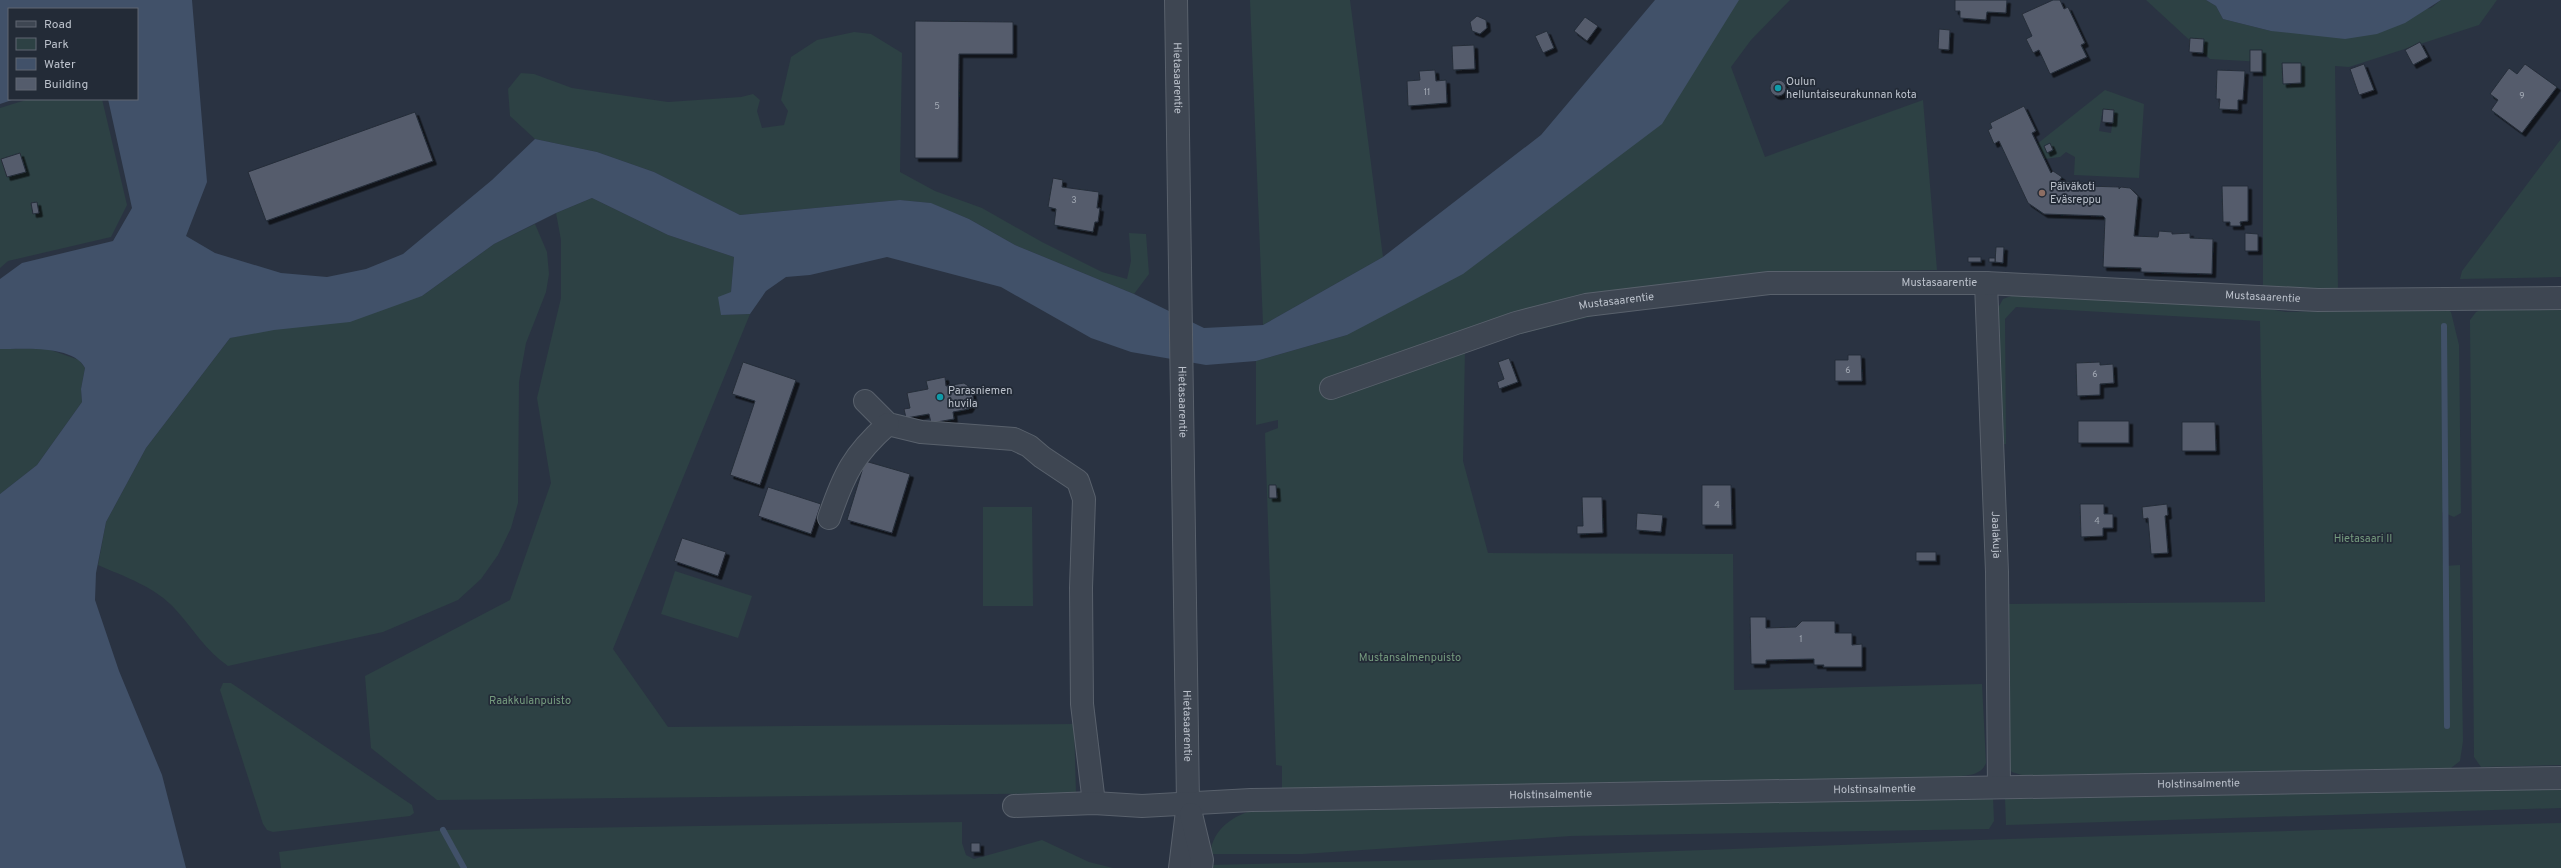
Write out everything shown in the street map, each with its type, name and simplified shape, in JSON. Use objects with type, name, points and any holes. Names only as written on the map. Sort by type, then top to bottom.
[{"type":"street","name":"Hietasaarentie","points":[[1176,0],[1180,362],[1188,803],[1180,868]]},
{"type":"street","name":"Mustasaarentie","points":[[1331,388],[1516,323],[1586,305],[1769,283],[1986,283],[2318,300],[2561,298]]},
{"type":"street","name":"Jaalakuja","points":[[1986,283],[1997,572],[1999,788]]},
{"type":"street","points":[[865,401],[888,424],[921,432],[1014,439],[1029,446],[1042,457],[1078,481],[1084,499],[1081,588],[1082,704],[1094,803]]},
{"type":"street","points":[[829,518],[841,483],[864,446],[888,424]]},
{"type":"street","name":"Holstinsalmentie","points":[[1014,806],[1094,803],[1142,806],[1251,800],[2561,778]]},
{"type":"street","name":"Hietasaarentie","points":[[1188,803],[1202,860],[1201,868]]},
{"type":"green space","points":[[1250,0],[1350,0],[1383,257],[1263,325]]},
{"type":"green space","name":"Mustansalmenpuisto","points":[[1735,0],[1790,0],[1751,40],[1731,67],[1765,157],[1923,100],[1937,270],[1753,273],[1658,285],[1646,303],[1465,348],[1463,461],[1488,553],[1733,554],[1734,690],[1982,684],[1986,763],[1984,767],[1977,773],[1955,777],[1282,790],[1282,766],[1276,765],[1265,433],[1278,428],[1278,420],[1256,425],[1256,361],[1347,335]]},
{"type":"green space","points":[[2146,0],[2206,0],[2216,6],[2223,19],[2271,31],[2431,8],[2441,0],[2497,0],[2479,25],[2349,67],[2335,66],[2338,290],[2263,288],[2263,62],[2210,59]]},
{"type":"green space","points":[[854,32],[871,34],[902,53],[900,172],[935,191],[982,208],[1042,242],[1102,272],[1127,279],[1131,261],[1129,233],[1146,234],[1149,274],[1134,294],[1015,245],[969,219],[930,203],[900,200],[740,215],[654,172],[597,152],[535,139],[510,116],[508,89],[521,73],[534,74],[572,88],[668,102],[741,97],[753,94],[760,100],[757,111],[762,128],[784,125],[788,111],[781,100],[791,57],[817,40]]},
{"type":"green space","points":[[2105,90],[2144,104],[2139,178],[2074,175],[2075,157],[2066,152],[2060,157],[2044,159],[2037,144]],"holes":[[[2103,109],[2114,110],[2111,133],[2099,131]]]},
{"type":"green space","points":[[26,100],[102,100],[127,205],[111,237],[8,261],[0,268],[0,108]]},
{"type":"green space","points":[[2561,139],[2561,277],[2460,279],[2462,271]]},
{"type":"green space","name":"Raakkulanpuisto","points":[[592,198],[668,235],[734,257],[731,292],[721,315],[750,314],[613,649],[668,727],[1074,724],[1076,793],[437,800],[371,748],[365,676],[510,600],[551,483],[537,398],[561,298],[561,240],[556,213]]},
{"type":"green space","points":[[535,224],[547,252],[549,274],[546,292],[526,343],[519,382],[518,503],[511,528],[498,555],[481,579],[458,600],[383,632],[228,666],[213,654],[176,610],[159,595],[140,583],[98,565],[106,522],[146,448],[230,338],[422,296],[494,244]]},
{"type":"green space","name":"Hietasaari II","points":[[2025,291],[2258,307],[2286,312],[2445,308],[2451,312],[2459,345],[2461,513],[2454,517],[2442,512],[2443,566],[2460,565],[2463,741],[2460,761],[2451,768],[2028,777],[2012,772],[2005,765],[1999,517],[2007,511],[2008,604],[2265,602],[2260,321],[2016,307],[2005,319],[2006,444],[2001,445],[1997,310],[2003,299]]},
{"type":"green space","points":[[2561,307],[2561,765],[2481,767],[2474,757],[2470,320],[2476,312],[2485,308]]},
{"type":"green space","points":[[45,348],[79,360],[85,368],[81,389],[82,402],[37,465],[0,494],[0,349]]},
{"type":"green space","points":[[983,507],[1032,507],[1033,606],[983,606]]},
{"type":"green space","points":[[675,571],[752,596],[738,638],[661,614]]},
{"type":"green space","points":[[223,683],[231,683],[412,805],[414,813],[410,816],[273,832],[267,830],[263,824],[220,690]]},
{"type":"green space","points":[[2561,787],[2561,808],[2006,825],[2005,798]]},
{"type":"green space","points":[[1993,797],[1994,821],[1989,829],[1571,836],[1303,854],[1210,854],[1215,837],[1226,824],[1240,815],[1257,809]]},
{"type":"green space","points":[[962,822],[962,843],[966,855],[974,859],[1042,840],[1089,862],[1113,868],[281,868],[279,852],[443,830]]},
{"type":"green space","points":[[2561,823],[2561,868],[1209,868],[1209,865],[1429,860],[2007,839]]},
{"type":"water","points":[[0,0],[192,0],[207,182],[186,236],[215,253],[281,273],[327,277],[366,269],[403,254],[492,180],[535,139],[597,152],[654,172],[740,215],[900,200],[931,203],[969,219],[1015,245],[1134,294],[1204,328],[1263,325],[1383,257],[1541,135],[1655,0],[1739,0],[1662,124],[1463,274],[1347,335],[1256,361],[1206,365],[1131,352],[1091,338],[1001,287],[887,257],[810,275],[786,277],[766,291],[750,314],[721,315],[718,297],[731,292],[734,257],[668,235],[592,198],[556,213],[494,244],[422,296],[350,322],[274,330],[230,338],[146,448],[106,522],[96,573],[95,600],[119,671],[162,775],[186,868],[0,868],[0,494],[37,465],[82,402],[81,389],[85,368],[79,361],[70,355],[59,352],[34,349],[0,349],[0,279],[22,263],[113,241],[132,208],[108,100],[138,100],[138,8],[8,8],[8,100],[12,100],[0,104]]},
{"type":"water","points":[[2206,0],[2441,0],[2405,23],[2377,34],[2345,39],[2271,31],[2223,19],[2216,6]]},
{"type":"building","points":[[1955,0],[2007,0],[2006,13],[1987,12],[1986,20],[1960,18],[1960,11],[1955,11]]},
{"type":"building","points":[[2053,0],[2060,0],[2064,9],[2068,7],[2085,43],[2081,45],[2087,57],[2050,74],[2039,50],[2033,53],[2026,39],[2032,36],[2022,14]]},
{"type":"building","points":[[1477,16],[1486,20],[1487,28],[1480,34],[1472,31],[1470,22]]},
{"type":"building","points":[[1585,17],[1598,26],[1587,41],[1574,31]]},
{"type":"building","points":[[915,21],[1013,22],[1013,54],[959,54],[958,158],[915,158]]},
{"type":"building","points":[[1939,29],[1950,30],[1949,50],[1938,49]]},
{"type":"building","points":[[1547,31],[1554,48],[1543,53],[1535,36]]},
{"type":"building","points":[[2190,38],[2204,39],[2203,53],[2189,52]]},
{"type":"building","points":[[2420,42],[2428,57],[2413,65],[2405,50]]},
{"type":"building","points":[[1474,45],[1475,69],[1453,70],[1452,46]]},
{"type":"building","points":[[2250,50],[2262,50],[2262,72],[2250,72]]},
{"type":"building","points":[[2282,63],[2301,63],[2301,83],[2283,84]]},
{"type":"building","points":[[2364,64],[2374,90],[2359,95],[2350,69]]},
{"type":"building","points":[[2525,64],[2557,87],[2522,133],[2491,110],[2498,100],[2490,94],[2509,68],[2517,74]]},
{"type":"building","points":[[1435,70],[1436,81],[1446,80],[1447,103],[1408,106],[1407,81],[1420,80],[1419,71]]},
{"type":"building","points":[[2217,70],[2245,71],[2243,100],[2238,100],[2238,110],[2219,109],[2220,99],[2216,99]]},
{"type":"building","name":"Oulun helluntaiseurakunnan kota","points":[[1778,80],[1784,82],[1786,88],[1784,94],[1778,96],[1772,94],[1770,88],[1772,82]]},
{"type":"building","points":[[2024,106],[2036,131],[2032,133],[2051,173],[2053,171],[2062,177],[2059,181],[2083,182],[2086,186],[2119,187],[2119,189],[2121,187],[2130,188],[2138,196],[2134,236],[2158,237],[2159,231],[2172,232],[2172,234],[2190,233],[2190,238],[2213,239],[2212,274],[2141,272],[2141,268],[2103,267],[2105,218],[2103,216],[2044,214],[2028,203],[1999,141],[1994,144],[1988,130],[1992,128],[1990,123]]},
{"type":"building","points":[[2103,109],[2114,110],[2113,123],[2102,122]]},
{"type":"building","points":[[415,112],[433,161],[266,221],[248,172]]},
{"type":"building","points":[[2050,143],[2053,150],[2047,153],[2044,146]]},
{"type":"building","points":[[20,153],[26,172],[7,177],[1,159]]},
{"type":"building","points":[[1053,178],[1063,180],[1062,187],[1099,192],[1097,208],[1100,208],[1098,222],[1095,222],[1093,232],[1054,225],[1056,209],[1048,207]]},
{"type":"building","points":[[2222,186],[2248,186],[2248,221],[2240,222],[2241,226],[2230,226],[2230,222],[2223,222]]},
{"type":"building","points":[[37,202],[39,213],[33,214],[31,203]]},
{"type":"building","points":[[2245,233],[2258,234],[2258,251],[2245,251]]},
{"type":"building","points":[[1996,247],[2004,247],[2003,263],[1995,262]]},
{"type":"building","points":[[1968,257],[1981,257],[1981,262],[1968,262]]},
{"type":"building","points":[[1989,258],[1995,258],[1995,262],[1989,262]]},
{"type":"building","points":[[1848,355],[1861,355],[1862,381],[1835,381],[1835,360],[1848,360]]},
{"type":"building","points":[[1509,358],[1518,382],[1499,389],[1497,382],[1504,379],[1498,362]]},
{"type":"building","points":[[743,362],[796,380],[760,485],[730,475],[755,401],[732,394]]},
{"type":"building","points":[[2100,362],[2100,365],[2113,364],[2114,383],[2100,384],[2100,395],[2077,396],[2076,363]]},
{"type":"building","name":"Parasniemen huvila","points":[[945,377],[946,386],[964,383],[971,388],[974,401],[969,409],[953,412],[954,419],[931,423],[929,414],[906,418],[904,409],[910,408],[907,393],[928,389],[926,381]]},
{"type":"building","points":[[2078,421],[2129,421],[2129,443],[2078,443]]},
{"type":"building","points":[[2182,422],[2215,422],[2216,451],[2182,451]]},
{"type":"building","points":[[865,461],[910,474],[892,533],[847,520]]},
{"type":"building","points":[[1269,485],[1276,485],[1277,498],[1269,498]]},
{"type":"building","points":[[1702,485],[1731,485],[1732,525],[1702,525]]},
{"type":"building","points":[[768,487],[821,504],[811,534],[758,516]]},
{"type":"building","points":[[1582,497],[1602,497],[1603,533],[1577,534],[1577,526],[1583,526]]},
{"type":"building","points":[[2080,504],[2104,504],[2104,514],[2113,514],[2113,528],[2103,528],[2103,536],[2081,537]]},
{"type":"building","points":[[2167,504],[2168,515],[2165,516],[2168,553],[2151,554],[2148,518],[2143,519],[2142,507]]},
{"type":"building","points":[[1637,513],[1663,515],[1661,532],[1636,530]]},
{"type":"building","points":[[682,538],[726,552],[718,576],[674,561]]},
{"type":"building","points":[[1916,552],[1936,552],[1936,561],[1916,561]]},
{"type":"building","points":[[1750,617],[1766,617],[1766,628],[1796,627],[1802,621],[1835,621],[1835,633],[1852,633],[1852,645],[1862,644],[1862,667],[1823,667],[1824,665],[1814,665],[1814,659],[1766,660],[1766,664],[1751,664]]},
{"type":"building","points":[[971,843],[980,843],[980,852],[971,852]]},
{"type":"waterway","points":[[2444,326],[2447,726]]},
{"type":"waterway","points":[[443,830],[464,868]]},
{"type":"place","name":"Oulun helluntaiseurakunnan kota","points":[[1778,88]]},
{"type":"place","name":"Päiväkoti Eväsreppu","points":[[2042,193]]},
{"type":"place","name":"Parasniemen huvila","points":[[940,397]]}]
